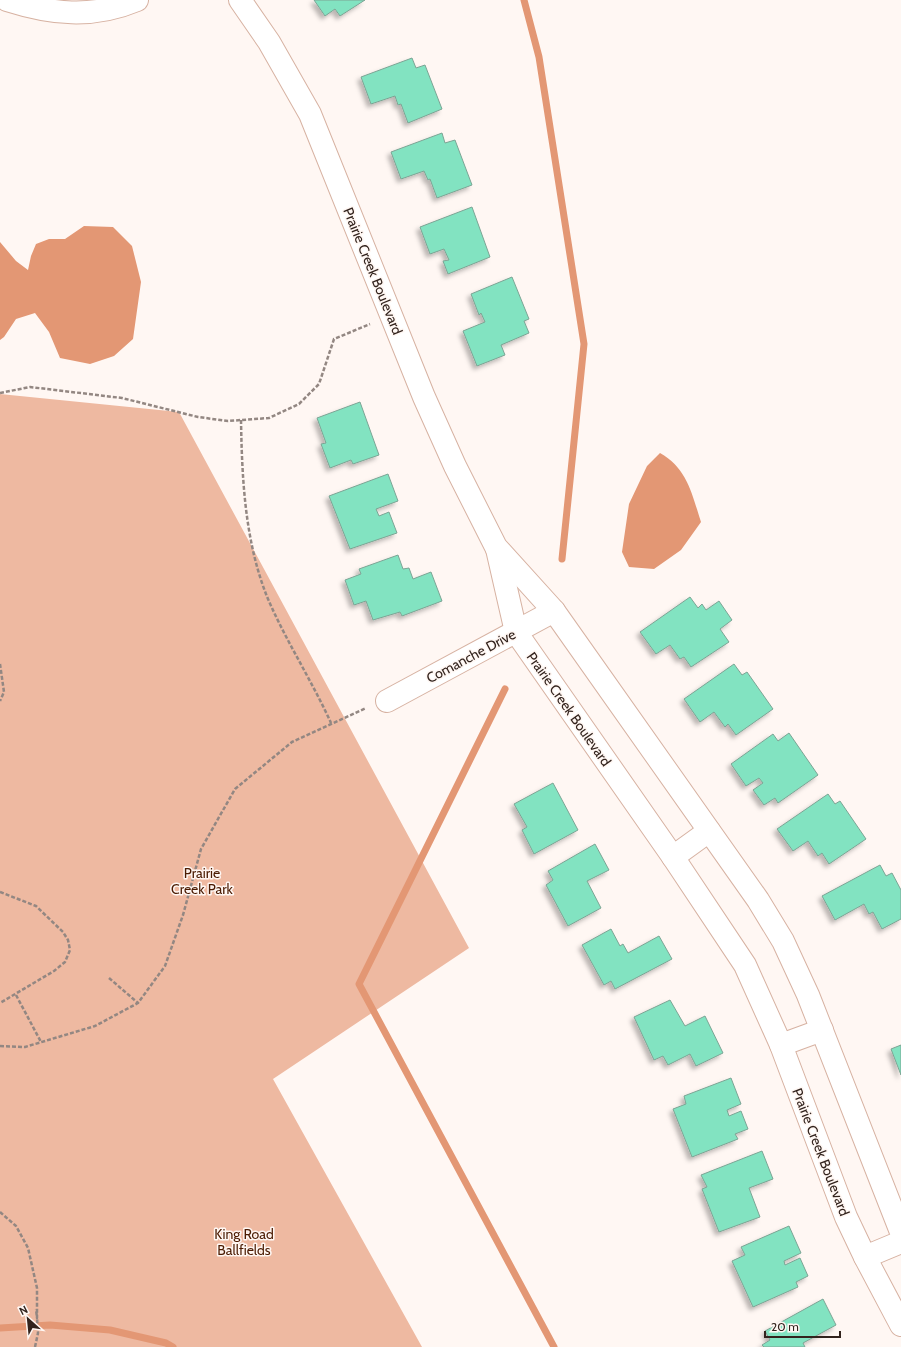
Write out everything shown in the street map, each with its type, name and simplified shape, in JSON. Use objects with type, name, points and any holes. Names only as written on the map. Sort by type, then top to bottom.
[{"type":"street","points":[[7,0],[57,13],[109,9],[137,0]]},
{"type":"street","name":"Prairie Creek Boulevard","points":[[240,0],[269,42],[310,114],[446,447],[496,546],[516,632],[673,857],[745,965],[781,1045],[846,1216],[865,1257],[901,1325]]},
{"type":"street","name":"Prairie Creek Boulevard","points":[[496,546],[554,611],[758,900],[783,941],[808,995],[901,1232]]},
{"type":"street","name":"Comanche Drive","points":[[387,701],[554,611]]},
{"type":"street","points":[[673,857],[709,831]]},
{"type":"street","points":[[781,1045],[822,1030]]},
{"type":"street","points":[[865,1257],[901,1242]]},
{"type":"path","points":[[0,393],[30,387],[75,391],[122,398],[198,417],[228,421],[269,418],[299,404],[319,384],[334,339],[358,328],[392,317]]},
{"type":"path","points":[[241,420],[242,475],[252,543],[268,598],[331,723]]},
{"type":"path","points":[[0,664],[4,692],[0,701]]},
{"type":"path","points":[[0,1046],[25,1047],[95,1026],[138,1003],[165,966],[183,915],[201,849],[235,789],[292,742],[366,708]]},
{"type":"path","points":[[0,892],[36,906],[63,932],[70,947],[70,953],[62,964],[44,978],[0,1003]]},
{"type":"path","points":[[109,978],[138,1003]]},
{"type":"path","points":[[16,995],[41,1042]]},
{"type":"path","points":[[0,1212],[16,1226],[28,1248],[38,1288],[36,1308],[38,1333],[35,1347]]},
{"type":"green space","name":"Prairie Creek Park","points":[[0,394],[179,412],[469,948],[273,1079],[422,1347],[0,1347]]},
{"type":"shaded area","points":[[84,226],[113,227],[132,246],[141,282],[133,339],[114,356],[90,364],[60,358],[49,332],[35,313],[16,319],[4,337],[0,340],[0,242],[16,261],[28,270],[31,256],[36,244],[49,239],[65,239]]},
{"type":"shaded area","points":[[660,453],[677,466],[682,474],[691,492],[701,522],[681,550],[654,569],[629,567],[622,552],[629,504],[647,466]]},
{"type":"building","points":[[314,0],[365,0],[340,16],[335,9],[325,16]]},
{"type":"building","points":[[412,58],[416,68],[425,65],[442,109],[408,123],[401,104],[398,105],[395,96],[371,104],[361,77]]},
{"type":"building","points":[[442,133],[445,143],[455,140],[472,185],[437,198],[430,179],[428,180],[424,171],[401,179],[391,152]]},
{"type":"building","points":[[472,207],[490,257],[448,274],[443,261],[449,260],[444,249],[430,254],[420,227]]},
{"type":"building","points":[[512,277],[529,319],[524,321],[529,333],[501,345],[505,355],[477,366],[463,331],[485,322],[481,313],[479,315],[471,294]]},
{"type":"building","points":[[360,402],[379,455],[353,464],[351,460],[330,468],[321,444],[326,443],[317,418]]},
{"type":"building","points":[[388,474],[398,501],[376,509],[379,516],[389,512],[397,533],[350,549],[329,496]]},
{"type":"building","points":[[398,555],[403,569],[409,568],[413,579],[431,572],[442,601],[402,616],[400,612],[373,620],[366,601],[354,605],[345,580],[361,574],[359,569]]},
{"type":"building","points":[[690,597],[698,608],[702,604],[706,610],[719,601],[732,620],[720,629],[729,642],[691,667],[684,657],[680,659],[670,645],[656,654],[640,632]]},
{"type":"building","points":[[734,664],[742,675],[747,672],[773,709],[736,735],[728,724],[725,727],[714,712],[700,722],[684,699]]},
{"type":"building","points":[[789,733],[818,775],[778,803],[775,798],[764,805],[753,790],[763,783],[759,778],[746,786],[731,764],[773,734],[778,741]]},
{"type":"building","points":[[553,783],[578,830],[534,854],[522,830],[527,827],[514,804]]},
{"type":"building","points":[[828,794],[835,804],[840,801],[866,839],[829,864],[822,853],[818,856],[808,841],[793,851],[777,829]]},
{"type":"building","points":[[595,844],[609,870],[587,881],[601,908],[568,926],[546,885],[553,880],[548,871]]},
{"type":"building","points":[[880,865],[886,876],[892,873],[901,890],[901,919],[882,929],[873,912],[869,914],[864,904],[835,920],[822,896]]},
{"type":"building","points":[[611,929],[620,946],[623,944],[628,953],[659,936],[672,959],[615,989],[611,981],[604,985],[582,945]]},
{"type":"building","points":[[670,1000],[685,1026],[705,1016],[723,1053],[696,1066],[690,1054],[668,1065],[663,1056],[654,1060],[634,1017]]},
{"type":"building","points":[[901,1045],[901,1075],[891,1049]]},
{"type":"building","points":[[731,1078],[741,1104],[727,1110],[729,1116],[741,1111],[748,1129],[735,1134],[738,1139],[692,1157],[673,1109],[686,1104],[684,1096]]},
{"type":"building","points":[[762,1151],[773,1179],[749,1188],[760,1217],[719,1232],[702,1189],[707,1187],[701,1175]]},
{"type":"building","points":[[789,1226],[801,1253],[784,1261],[785,1265],[800,1258],[808,1276],[796,1282],[798,1287],[753,1307],[732,1261],[745,1255],[741,1247]]},
{"type":"building","points":[[823,1299],[836,1325],[803,1343],[805,1347],[764,1347],[762,1345],[770,1340],[765,1331]]},
{"type":"waterway","points":[[524,0],[539,57],[584,344],[562,559]]},
{"type":"waterway","points":[[505,689],[359,984],[554,1347]]},
{"type":"waterway","points":[[0,1328],[50,1325],[110,1330],[166,1343],[173,1347]]},
{"type":"park label","name":"King Road Ballfields","points":[[244,1242]]}]
